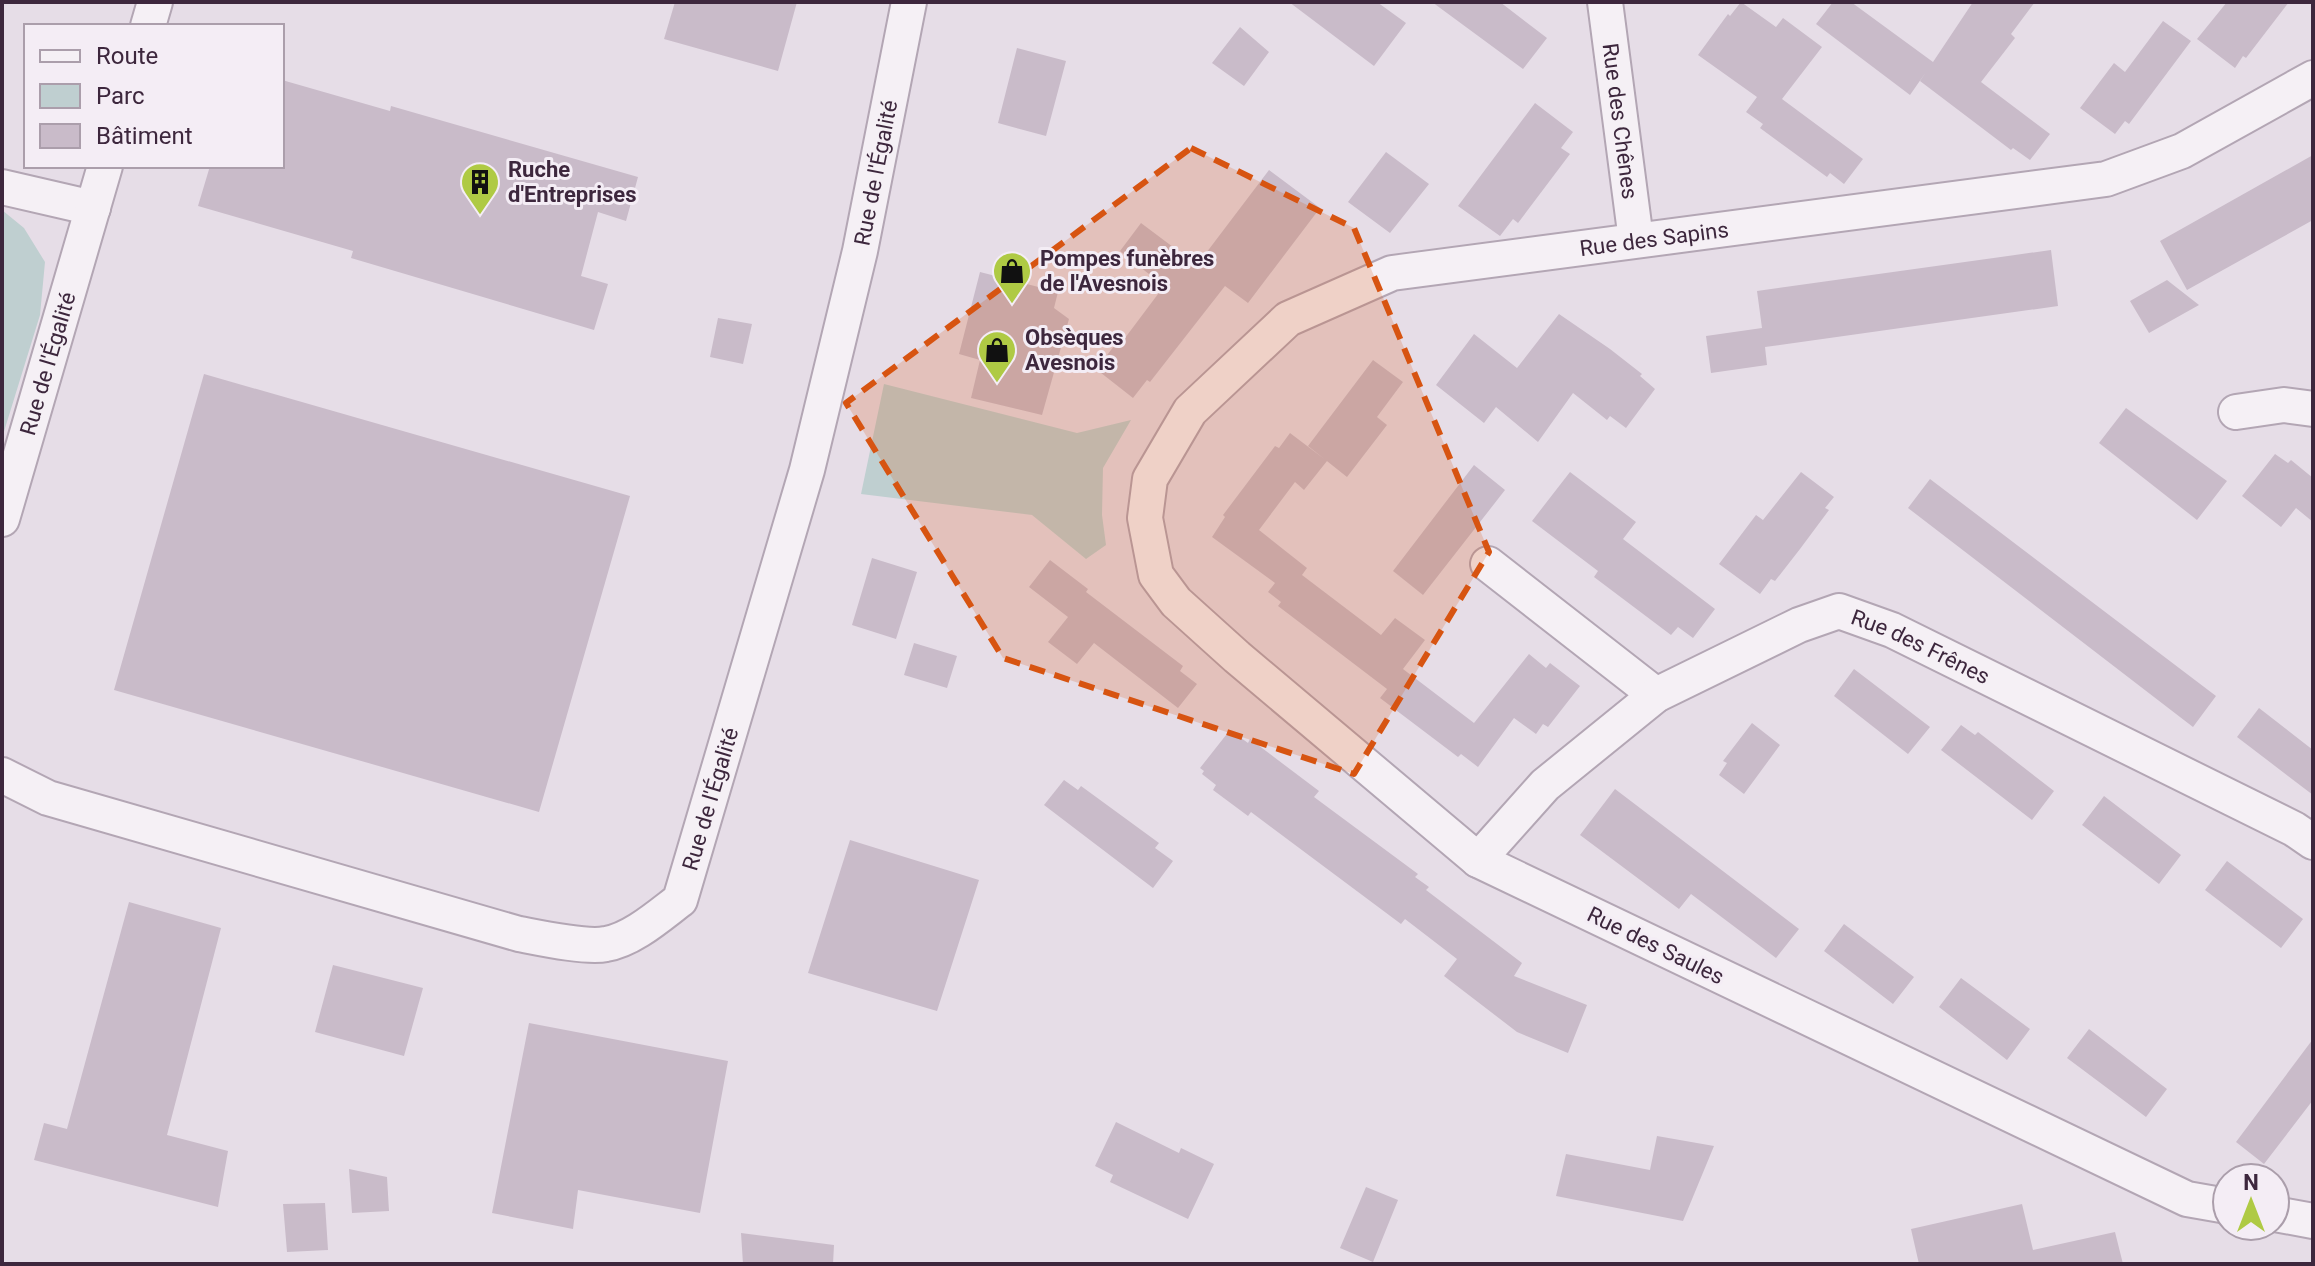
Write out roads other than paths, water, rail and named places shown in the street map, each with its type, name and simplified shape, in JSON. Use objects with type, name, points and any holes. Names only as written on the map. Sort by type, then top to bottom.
[{"type":"street","points":[[149,24],[155,2]]},
{"type":"street","name":"Rue de l'Égalité","points":[[2,775],[48,798],[519,934],[606,944],[644,927],[680,900],[807,470],[860,251],[909,2]]},
{"type":"street","name":"Rue des Chênes","points":[[1605,2],[1636,240]]},
{"type":"street","name":"Rue des Sapins","points":[[1156,575],[1145,518],[1150,479],[1190,411],[1288,319],[1392,273],[2106,179],[2182,151],[2313,78]]},
{"type":"street","name":"Rue de l'Égalité","points":[[2,519],[104,168]]},
{"type":"street","points":[[2,187],[93,208]]},
{"type":"street","points":[[2236,412],[2284,405],[2313,409]]},
{"type":"street","points":[[1488,564],[1656,695]]},
{"type":"street","name":"Rue des Saules","points":[[1156,575],[1176,602],[1237,657],[1478,860],[2187,1199],[2211,1203]]},
{"type":"street","name":"Rue des Frênes","points":[[1478,860],[1545,785],[1656,695],[1799,625],[1839,611],[1892,630],[2063,713],[2294,829],[2313,842]]},
{"type":"street","points":[[2291,1217],[2313,1221]]},
{"type":"place","name":"Ruche d'Entreprises","points":[[480,216]]},
{"type":"place","name":"Pompes funèbres de l'Avesnois","points":[[1012,305]]},
{"type":"place","name":"Obsèques Avesnois","points":[[997,384]]}]
